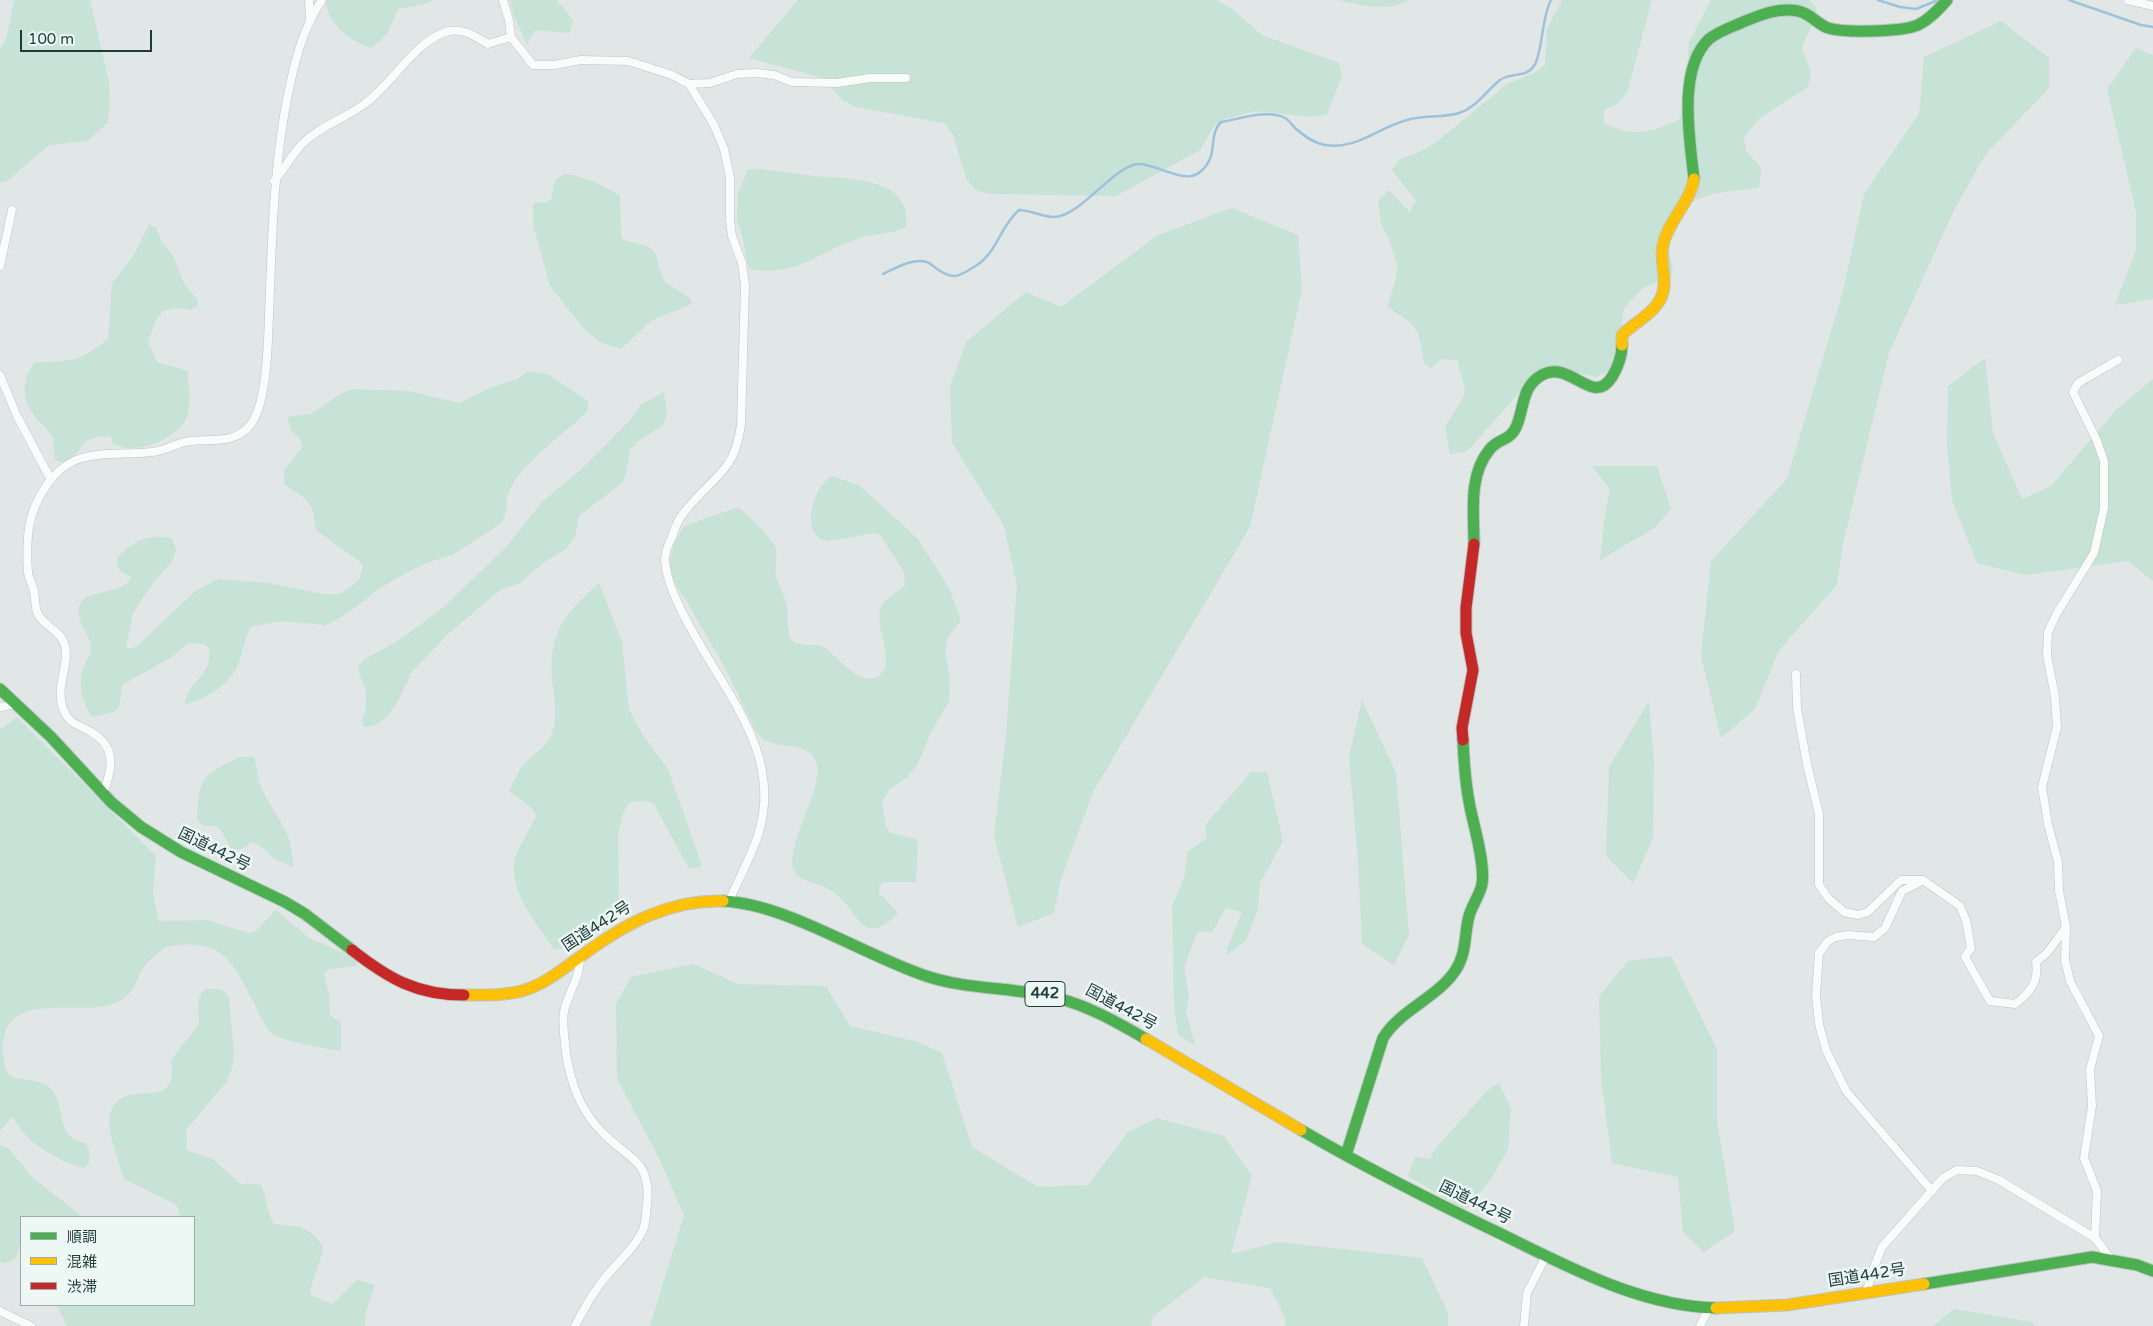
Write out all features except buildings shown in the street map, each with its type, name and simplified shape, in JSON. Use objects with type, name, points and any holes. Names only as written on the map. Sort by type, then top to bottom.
[{"type":"main road","points":[[1346,1155],[1383,1038],[1389,1028],[1432,995],[1455,971],[1464,952],[1469,916],[1482,883],[1478,835],[1472,817],[1464,774],[1462,728],[1473,670],[1466,633],[1466,608],[1474,548],[1474,484],[1483,459],[1491,448],[1511,436],[1517,425],[1524,395],[1536,379],[1544,374],[1566,373],[1589,387],[1599,388],[1607,385],[1616,371],[1622,354],[1622,335],[1632,324],[1650,312],[1661,298],[1666,278],[1662,245],[1668,228],[1690,193],[1694,181],[1689,90],[1695,62],[1705,43],[1717,33],[1762,15],[1783,10],[1801,11],[1828,28],[1855,30],[1914,26],[1928,20],[1947,0]]},
{"type":"main road","name":"国道442号","points":[[0,689],[65,751],[103,794],[126,816],[168,846],[303,913],[389,976],[406,986],[423,991],[441,994],[472,995],[516,992],[544,982],[620,929],[649,913],[692,901],[729,901],[784,916],[910,971],[935,979],[966,986],[1054,995],[1076,1002],[1104,1015],[1369,1170],[1546,1256],[1594,1277],[1649,1297],[1709,1308],[1778,1307],[2092,1257],[2138,1265],[2153,1271]]},
{"type":"street","points":[[310,0],[310,20]]},
{"type":"street","points":[[103,794],[110,772],[109,751],[97,736],[72,722],[66,716],[60,687],[65,657],[64,642],[37,614],[34,592],[28,574],[29,530],[32,516],[40,497],[51,480],[64,467],[80,458],[156,452],[187,441],[230,439],[238,436],[251,424],[258,411],[267,365],[270,236],[274,181],[281,128],[294,61],[310,20],[322,0]]},
{"type":"street","points":[[503,0],[510,20],[511,37],[533,66],[554,65],[581,60],[628,61],[672,75],[689,84],[710,83],[737,74],[757,73],[774,75],[792,82],[819,83],[837,83],[870,78],[906,78]]},
{"type":"street","points":[[2128,0],[2153,6]]},
{"type":"street","points":[[274,181],[301,146],[319,128],[363,105],[388,83],[418,50],[440,34],[452,31],[468,32],[488,44],[511,37]]},
{"type":"street","points":[[689,84],[714,125],[724,149],[730,176],[732,236],[742,263],[745,285],[741,425],[738,444],[728,464],[680,518],[668,546],[665,560],[670,581],[690,628],[711,666],[732,696],[759,751],[764,779],[764,806],[760,829],[729,901]]},
{"type":"street","points":[[0,266],[12,210]]},
{"type":"street","points":[[2095,1238],[2097,1191],[2084,1158],[2092,1106],[2090,1069],[2099,1036],[2070,981],[2065,960],[2066,927],[2060,891],[2058,862],[2048,824],[2042,787],[2057,727],[2055,697],[2047,655],[2048,632],[2057,613],[2094,553],[2104,508],[2104,461],[2097,441],[2072,392],[2078,383],[2118,360]]},
{"type":"street","points":[[0,375],[17,416],[51,480]]},
{"type":"street","points":[[1796,674],[1797,708],[1807,764],[1819,814],[1819,885],[1829,899],[1844,912],[1858,915],[1868,912],[1901,880],[1923,880],[1960,906],[1966,920],[1971,948],[1964,957],[1990,1001],[2015,1004],[2028,995],[2038,974],[2036,962],[2047,953],[2066,927]]},
{"type":"street","points":[[0,707],[16,704]]},
{"type":"street","points":[[1923,880],[1902,891],[1885,928],[1874,937],[1847,935],[1828,941],[1819,953],[1816,995],[1819,1024],[1826,1050],[1846,1091],[1932,1191]]},
{"type":"street","points":[[575,1326],[598,1286],[626,1257],[637,1242],[644,1227],[648,1186],[641,1166],[602,1132],[589,1117],[580,1103],[569,1068],[563,1014],[578,978],[580,958]]},
{"type":"street","points":[[1866,1293],[1882,1247],[1943,1178],[1957,1170],[1977,1171],[1999,1180],[2095,1238],[2111,1259]]},
{"type":"street","points":[[1524,1326],[1527,1293],[1546,1256]]},
{"type":"street","points":[[1700,1326],[1709,1308]]},
{"type":"street","points":[[0,1311],[32,1326]]},
{"type":"green space","points":[[14,0],[90,0],[109,82],[110,109],[107,123],[87,141],[49,145],[7,181],[0,183],[0,50],[7,36]]},
{"type":"green space","points":[[326,0],[433,0],[425,4],[398,9],[387,34],[371,48],[355,41],[341,30],[330,16]]},
{"type":"green space","points":[[510,0],[559,0],[557,3],[562,6],[573,20],[570,33],[535,30],[527,45],[514,16]]},
{"type":"green space","points":[[798,0],[1216,0],[1232,9],[1262,35],[1339,63],[1342,76],[1327,114],[1313,117],[1255,111],[1226,119],[1214,126],[1200,150],[1116,196],[990,194],[975,190],[966,178],[953,135],[944,123],[856,107],[842,100],[823,78],[749,58]]},
{"type":"green space","points":[[1338,0],[1410,0],[1391,7],[1365,6]]},
{"type":"green space","points":[[1562,0],[1652,0],[1627,93],[1617,104],[1605,110],[1603,123],[1623,131],[1643,132],[1657,129],[1678,120],[1695,97],[1688,55],[1689,42],[1711,0],[1809,0],[1816,7],[1817,14],[1802,47],[1811,73],[1808,87],[1761,117],[1744,137],[1746,151],[1761,168],[1759,188],[1721,192],[1702,197],[1686,206],[1665,230],[1673,271],[1670,277],[1643,288],[1624,308],[1618,356],[1609,370],[1597,377],[1568,371],[1534,376],[1470,448],[1464,452],[1450,454],[1445,427],[1464,396],[1465,388],[1457,360],[1442,359],[1431,368],[1424,363],[1420,342],[1415,329],[1405,318],[1387,307],[1396,278],[1397,265],[1390,242],[1381,223],[1378,201],[1389,190],[1410,212],[1416,201],[1392,170],[1400,159],[1420,152],[1439,140],[1507,84],[1534,73],[1545,65],[1547,29]]},
{"type":"green space","points":[[2001,21],[2049,58],[2049,88],[1985,155],[1953,212],[1889,353],[1843,544],[1837,585],[1779,650],[1755,709],[1721,738],[1701,656],[1711,561],[1787,479],[1843,291],[1864,194],[1919,114],[1924,57]]},
{"type":"green space","points":[[2136,48],[2153,55],[2153,299],[2115,305],[2136,250],[2136,211],[2107,89]]},
{"type":"green space","points":[[748,169],[772,170],[874,183],[888,189],[899,198],[905,210],[906,227],[857,239],[794,267],[767,271],[750,269],[737,221],[738,193]]},
{"type":"green space","points":[[565,174],[594,182],[620,196],[621,234],[623,240],[651,248],[656,256],[665,282],[690,298],[692,304],[652,320],[621,349],[600,342],[584,329],[550,286],[533,224],[533,203],[547,202],[552,198],[554,183]]},
{"type":"green space","points":[[1232,208],[1298,235],[1302,289],[1250,527],[1093,792],[1061,879],[1054,913],[1018,927],[994,836],[1006,735],[1017,585],[1004,526],[952,443],[950,386],[966,342],[1026,292],[1061,307],[1158,235]]},
{"type":"green space","points":[[149,224],[156,228],[162,242],[174,257],[184,284],[197,299],[198,306],[191,310],[176,308],[163,311],[155,322],[148,342],[157,362],[188,371],[189,403],[185,421],[173,434],[145,446],[124,448],[113,444],[111,437],[93,438],[87,441],[71,459],[63,463],[55,460],[52,436],[37,419],[28,404],[25,390],[27,376],[35,362],[57,362],[74,359],[98,347],[108,339],[112,283],[134,255]]},
{"type":"green space","points":[[1985,358],[1993,433],[2022,499],[2051,486],[2116,410],[2153,379],[2153,581],[2128,561],[2025,575],[1977,563],[1952,500],[1947,447],[1948,386]]},
{"type":"green space","points":[[528,371],[549,375],[588,401],[588,408],[585,414],[554,440],[514,481],[509,491],[505,513],[500,524],[452,555],[424,564],[404,574],[379,589],[345,615],[326,625],[280,621],[251,627],[233,674],[222,686],[207,696],[185,704],[189,692],[204,672],[209,661],[209,648],[203,644],[188,643],[173,656],[122,686],[119,707],[114,712],[92,717],[85,704],[81,690],[81,676],[90,653],[91,644],[79,617],[79,606],[86,597],[119,588],[132,578],[119,570],[117,564],[118,557],[136,542],[156,537],[172,538],[176,550],[171,563],[152,584],[133,613],[126,648],[133,648],[139,644],[194,592],[218,579],[268,583],[328,595],[342,593],[359,580],[363,567],[359,561],[316,530],[311,506],[304,498],[284,484],[284,470],[302,448],[301,441],[291,430],[287,417],[311,414],[342,393],[355,389],[408,391],[459,403],[490,388],[517,379]]},
{"type":"green space","points":[[664,392],[667,413],[663,425],[638,441],[630,450],[627,470],[622,483],[579,516],[575,537],[567,548],[543,563],[520,583],[500,590],[448,634],[410,674],[392,711],[373,726],[364,727],[362,720],[366,707],[366,693],[359,672],[359,666],[363,660],[398,641],[444,607],[508,545],[542,502],[584,467],[633,417],[640,405]]},
{"type":"green space","points":[[1592,466],[1657,466],[1671,508],[1656,527],[1600,560],[1610,489]]},
{"type":"green space","points":[[833,476],[860,486],[917,538],[949,588],[961,620],[948,637],[945,651],[950,678],[949,701],[931,732],[917,766],[907,777],[889,790],[882,802],[886,826],[889,832],[918,840],[916,882],[884,882],[879,887],[879,893],[898,913],[886,924],[875,928],[865,926],[860,922],[843,900],[833,892],[802,879],[796,874],[792,860],[794,847],[815,787],[818,774],[817,764],[813,756],[806,751],[765,740],[758,733],[720,659],[675,583],[670,569],[672,550],[684,526],[738,507],[753,520],[775,546],[776,576],[787,605],[789,636],[791,639],[802,645],[823,647],[857,675],[872,678],[880,675],[886,662],[886,653],[880,625],[880,609],[887,599],[905,585],[904,572],[880,535],[874,533],[828,541],[819,537],[814,531],[811,521],[815,500],[819,490]]},
{"type":"green space","points":[[599,583],[622,642],[629,710],[643,735],[668,769],[702,866],[689,869],[654,804],[646,801],[630,802],[623,813],[618,834],[619,911],[611,923],[592,932],[569,947],[555,950],[532,917],[518,891],[514,865],[517,853],[536,816],[533,809],[509,791],[522,767],[543,746],[552,733],[555,711],[552,654],[560,628],[566,617]]},
{"type":"green space","points":[[1362,700],[1396,773],[1409,934],[1394,965],[1362,944],[1358,863],[1349,757]]},
{"type":"green space","points":[[1649,701],[1654,762],[1653,838],[1633,883],[1606,856],[1609,767]]},
{"type":"green space","points":[[17,717],[156,856],[153,894],[159,921],[207,920],[249,933],[256,931],[276,910],[309,938],[357,959],[357,966],[328,969],[324,975],[329,995],[330,1015],[341,1023],[341,1050],[302,1044],[274,1035],[263,1022],[238,974],[222,954],[197,945],[170,946],[146,965],[133,988],[121,1000],[106,1006],[49,1008],[31,1011],[16,1017],[6,1030],[3,1050],[8,1073],[19,1079],[45,1084],[54,1092],[64,1127],[72,1138],[86,1144],[89,1150],[89,1164],[84,1168],[50,1154],[29,1139],[12,1117],[0,1131],[0,730]]},
{"type":"green space","points":[[240,757],[254,757],[261,787],[287,835],[293,867],[276,859],[255,843],[251,842],[242,849],[231,849],[221,830],[215,825],[207,827],[197,820],[200,794],[205,779],[217,769]]},
{"type":"green space","points":[[1251,772],[1267,772],[1283,841],[1260,883],[1258,909],[1246,940],[1228,955],[1227,949],[1242,912],[1226,908],[1212,932],[1197,932],[1184,968],[1189,995],[1186,1012],[1195,1045],[1178,1035],[1174,1007],[1172,907],[1185,875],[1188,851],[1207,838],[1205,825]]},
{"type":"green space","points":[[1671,956],[1717,1049],[1717,1120],[1735,1231],[1704,1252],[1683,1232],[1678,1177],[1612,1163],[1601,1077],[1599,996],[1628,961]]},
{"type":"green space","points":[[693,964],[738,984],[826,986],[850,1026],[918,1042],[942,1053],[972,1147],[1038,1187],[1088,1185],[1128,1132],[1157,1118],[1224,1136],[1252,1176],[1231,1254],[1278,1242],[1422,1258],[1448,1313],[1448,1326],[1285,1326],[1285,1318],[1270,1288],[1204,1277],[1153,1317],[1151,1326],[650,1326],[684,1215],[657,1154],[617,1079],[616,1004],[631,977]]},
{"type":"green space","points":[[206,989],[217,989],[229,998],[234,1053],[232,1068],[227,1081],[186,1130],[187,1150],[214,1160],[242,1185],[248,1183],[261,1185],[269,1214],[274,1224],[301,1227],[313,1234],[322,1245],[323,1251],[310,1290],[312,1296],[332,1304],[357,1280],[375,1285],[365,1315],[365,1326],[67,1326],[57,1306],[195,1306],[195,1216],[180,1216],[178,1207],[171,1202],[124,1179],[112,1140],[109,1120],[114,1105],[123,1097],[158,1092],[167,1088],[171,1078],[171,1060],[199,1024],[198,1009],[202,992]]},
{"type":"green space","points":[[1499,1083],[1511,1109],[1508,1149],[1490,1181],[1465,1210],[1408,1176],[1415,1157],[1430,1159],[1436,1148],[1487,1091]]},
{"type":"green space","points":[[0,1145],[9,1149],[33,1178],[82,1216],[20,1216],[20,1247],[17,1255],[8,1263],[0,1262]]},
{"type":"green space","points":[[1954,1309],[2032,1322],[2036,1326],[1933,1326]]},
{"type":"waterway","points":[[883,274],[904,264],[916,261],[928,263],[947,275],[956,276],[964,273],[988,255],[1007,224],[1019,210],[1050,217],[1060,216],[1080,205],[1121,171],[1130,166],[1139,164],[1179,175],[1194,175],[1200,172],[1210,159],[1215,133],[1221,122],[1262,115],[1278,115],[1286,119],[1298,131],[1313,141],[1336,146],[1357,141],[1407,120],[1459,113],[1476,103],[1500,80],[1531,70],[1537,60],[1545,16],[1551,0]]},
{"type":"waterway","points":[[1878,0],[1900,7],[1916,9],[1938,0]]},
{"type":"waterway","points":[[2069,0],[2141,25],[2153,27]]},
{"type":"traffic: fast","points":[[1694,179],[1690,145],[1689,86],[1699,52],[1713,36],[1756,17],[1784,10],[1802,12],[1824,26],[1836,30],[1873,31],[1899,29],[1922,23],[1934,14],[1947,0]]},
{"type":"traffic: fast","points":[[1474,544],[1473,507],[1478,470],[1493,445],[1512,434],[1517,425],[1527,391],[1531,385],[1542,375],[1553,372],[1562,373],[1589,386],[1597,388],[1604,385],[1612,377],[1618,366],[1622,345]]},
{"type":"traffic: fast","points":[[0,689],[51,737],[111,802],[141,827],[181,852],[285,902],[305,914],[352,950]]},
{"type":"traffic: fast","points":[[1346,1155],[1383,1038],[1399,1020],[1439,989],[1455,971],[1462,958],[1467,923],[1481,888],[1483,877],[1480,850],[1467,788],[1463,740]]},
{"type":"traffic: fast","points":[[723,901],[748,904],[773,911],[902,967],[942,981],[1041,994],[1069,1001],[1103,1016],[1146,1039]]},
{"type":"traffic: fast","points":[[1301,1130],[1399,1184],[1577,1271],[1631,1292],[1659,1300],[1687,1306],[1716,1308]]},
{"type":"traffic: fast","points":[[1924,1284],[2092,1257],[2137,1265],[2153,1271]]},
{"type":"traffic: slow","points":[[1622,345],[1622,335],[1648,314],[1661,298],[1664,285],[1663,245],[1669,228],[1692,188],[1694,179]]},
{"type":"traffic: slow","points":[[464,995],[503,994],[525,990],[548,979],[616,933],[649,916],[685,904],[703,901],[723,901]]},
{"type":"traffic: slow","points":[[1146,1039],[1301,1130]]},
{"type":"traffic: slow","points":[[1716,1308],[1787,1305],[1924,1284]]},
{"type":"traffic: jam","points":[[1463,740],[1462,728],[1473,670],[1466,633],[1466,608],[1474,544]]},
{"type":"traffic: jam","points":[[352,950],[378,969],[404,983],[432,992],[464,995]]}]
